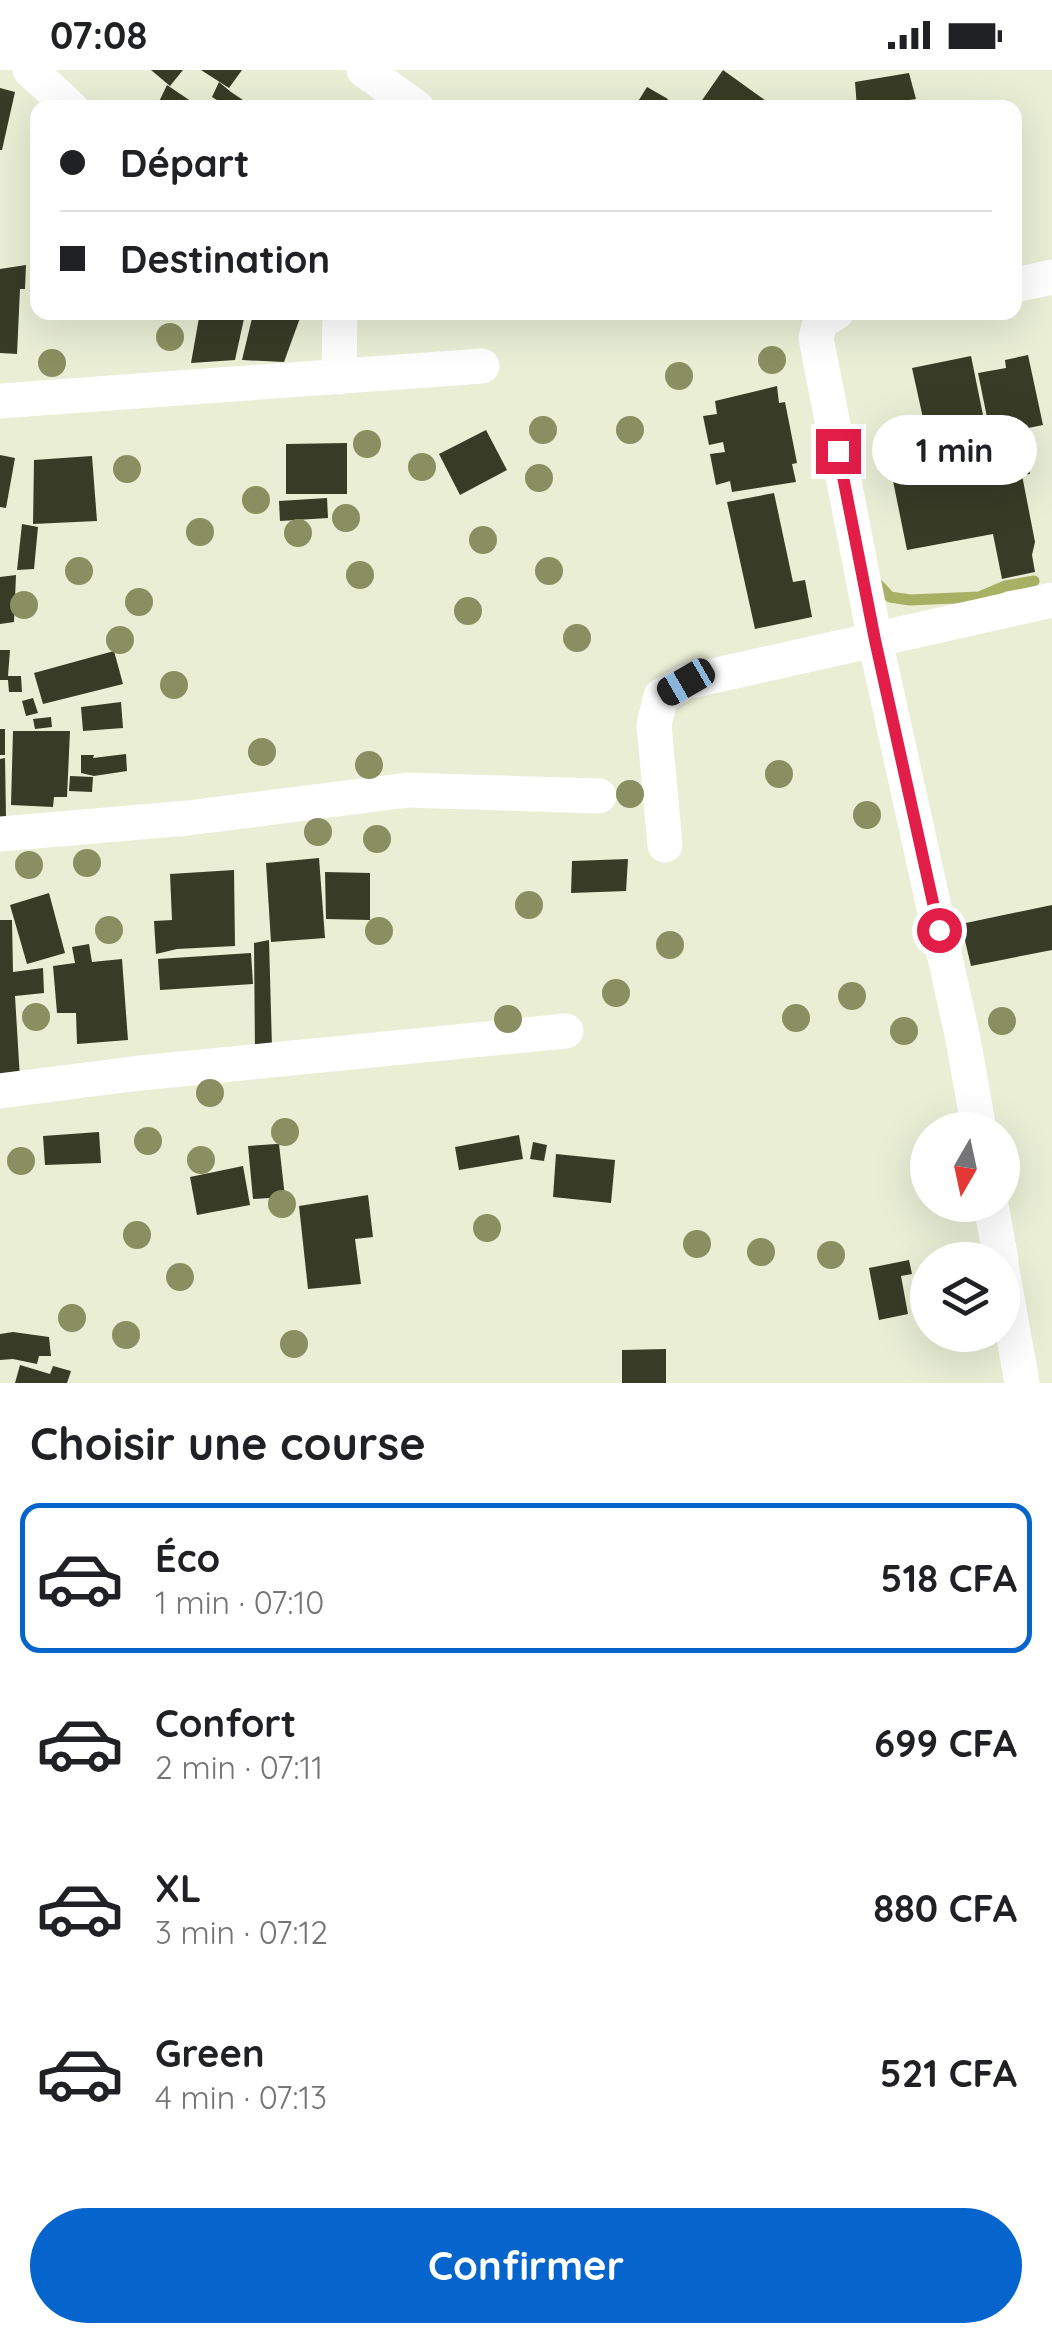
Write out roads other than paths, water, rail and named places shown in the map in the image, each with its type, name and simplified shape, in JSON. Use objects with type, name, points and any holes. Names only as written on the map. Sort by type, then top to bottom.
[{"type":"street","points":[[30,70],[62,100]]},
{"type":"street","points":[[371,86],[400,100]]},
{"type":"street","points":[[1022,283],[1052,277]]},
{"type":"street","points":[[337,320],[339,377]]},
{"type":"street","points":[[823,320],[816,338],[875,640],[976,1112]]},
{"type":"street","points":[[0,402],[482,366]]},
{"type":"street","points":[[665,845],[654,726],[660,696],[686,682],[1052,600]]},
{"type":"street","points":[[0,834],[188,818],[408,790],[599,796]]},
{"type":"street","points":[[0,1091],[566,1031]]},
{"type":"street","points":[[1017,1352],[1022,1383]]},
{"type":"waterway","points":[[873,579],[890,597],[910,600],[979,597],[1005,586],[1034,581]]}]
